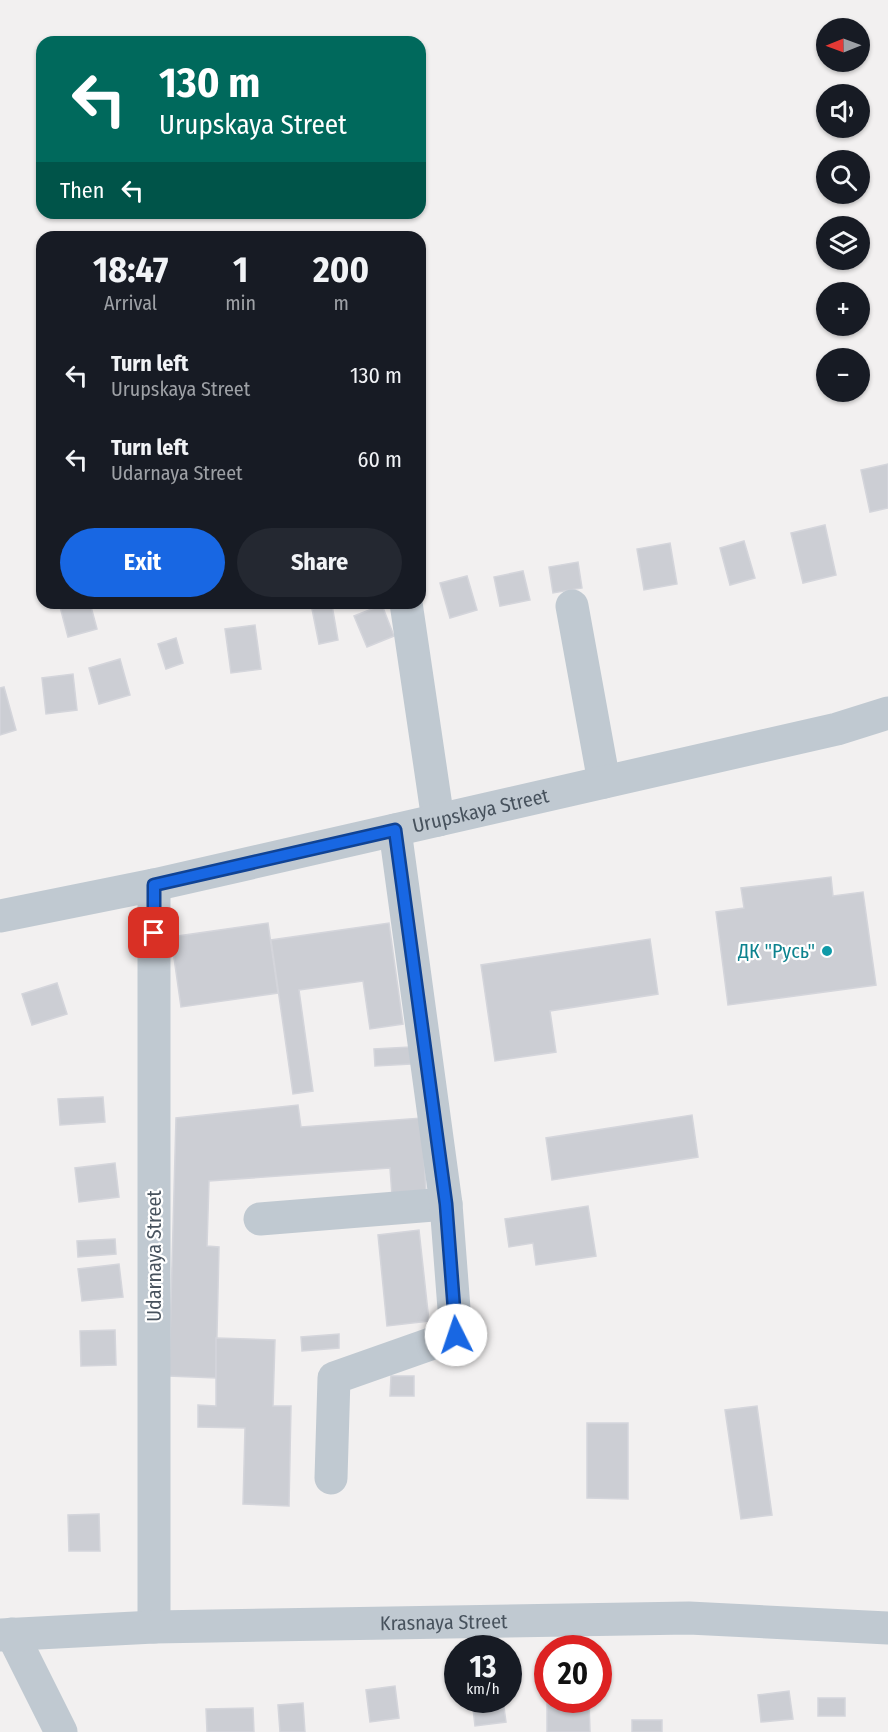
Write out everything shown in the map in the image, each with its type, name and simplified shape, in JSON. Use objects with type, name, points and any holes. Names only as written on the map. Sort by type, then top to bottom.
[{"type":"street","points":[[572,606],[604,782]]},
{"type":"street","points":[[407,609],[438,820]]},
{"type":"street","name":"Urupskaya Street","points":[[0,916],[154,885],[837,729],[888,713]]},
{"type":"street","points":[[332,1478],[334,1378],[456,1335],[446,1204],[395,830]]},
{"type":"street","name":"Udarnaya Street","points":[[154,885],[154,1627]]},
{"type":"street","points":[[260,1219],[446,1204]]},
{"type":"street","name":"Krasnaya Street","points":[[6,1635],[154,1627],[689,1618],[888,1628]]},
{"type":"street","points":[[6,1635],[61,1732]]},
{"type":"building","points":[[888,464],[888,508],[870,512],[861,470]]},
{"type":"building","points":[[825,525],[836,575],[803,583],[791,533]]},
{"type":"building","points":[[744,541],[755,578],[730,585],[720,548]]},
{"type":"building","points":[[670,543],[677,584],[644,590],[637,549]]},
{"type":"building","points":[[578,562],[582,588],[553,593],[549,567]]},
{"type":"building","points":[[523,571],[530,600],[500,606],[494,577]]},
{"type":"building","points":[[467,576],[477,610],[450,618],[440,583]]},
{"type":"building","points":[[61,609],[92,609],[97,629],[68,637]]},
{"type":"building","points":[[312,609],[333,609],[338,640],[319,644]]},
{"type":"building","points":[[372,609],[384,609],[394,636],[367,647],[354,616]]},
{"type":"building","points":[[255,625],[261,669],[231,673],[225,629]]},
{"type":"building","points":[[176,638],[183,663],[166,669],[158,644]]},
{"type":"building","points":[[120,659],[130,695],[99,704],[89,668]]},
{"type":"building","points":[[73,674],[77,710],[46,714],[42,678]]},
{"type":"building","points":[[4,687],[16,730],[0,735],[0,688]]},
{"type":"building","points":[[831,877],[833,896],[863,892],[876,985],[728,1005],[716,912],[744,908],[741,888]]},
{"type":"building","points":[[268,923],[278,993],[181,1007],[171,937]]},
{"type":"building","points":[[389,923],[403,1024],[370,1029],[363,981],[299,990],[313,1091],[293,1094],[271,940]]},
{"type":"building","points":[[650,939],[658,994],[550,1011],[556,1052],[495,1061],[481,965]]},
{"type":"building","points":[[57,983],[67,1014],[32,1025],[22,994]]},
{"type":"building","points":[[410,1047],[411,1064],[375,1066],[374,1049]]},
{"type":"building","points":[[103,1097],[105,1122],[60,1125],[58,1099]]},
{"type":"building","points":[[298,1105],[301,1127],[422,1118],[426,1193],[392,1196],[390,1168],[209,1181],[207,1246],[219,1247],[216,1378],[169,1376],[176,1118]]},
{"type":"building","points":[[692,1115],[698,1157],[552,1180],[546,1138]]},
{"type":"building","points":[[115,1163],[119,1197],[79,1202],[75,1168]]},
{"type":"building","points":[[588,1206],[596,1256],[536,1265],[533,1243],[509,1247],[505,1219]]},
{"type":"building","points":[[419,1230],[429,1321],[387,1326],[378,1235]]},
{"type":"building","points":[[115,1239],[116,1254],[78,1257],[77,1241]]},
{"type":"building","points":[[119,1264],[123,1297],[82,1301],[78,1269]]},
{"type":"building","points":[[115,1330],[116,1365],[81,1366],[80,1331]]},
{"type":"building","points":[[339,1334],[339,1348],[302,1351],[301,1337]]},
{"type":"building","points":[[216,1338],[275,1340],[273,1406],[291,1406],[289,1506],[243,1504],[245,1428],[198,1427],[198,1405],[216,1406]]},
{"type":"building","points":[[391,1376],[414,1376],[414,1396],[390,1396]]},
{"type":"building","points":[[757,1406],[772,1515],[741,1519],[725,1410]]},
{"type":"building","points":[[587,1423],[628,1423],[628,1499],[587,1498]]},
{"type":"building","points":[[99,1514],[100,1551],[69,1551],[68,1515]]},
{"type":"building","points":[[395,1686],[399,1718],[370,1722],[366,1690]]},
{"type":"building","points":[[789,1691],[793,1719],[761,1722],[758,1695]]},
{"type":"building","points":[[818,1698],[845,1698],[845,1716],[818,1716]]},
{"type":"building","points":[[303,1703],[305,1732],[280,1732],[278,1705]]},
{"type":"building","points":[[253,1708],[254,1732],[207,1732],[206,1709]]},
{"type":"building","points":[[474,1713],[505,1713],[506,1722],[475,1726]]},
{"type":"building","points":[[547,1713],[589,1713],[590,1732],[547,1732]]},
{"type":"building","points":[[632,1720],[662,1720],[662,1732],[632,1732]]},
{"type":"place","name":"ДК \"Русь\"","points":[[827,951]]},
{"type":"route","points":[[154,933],[154,885],[395,830],[446,1204],[456,1335]]}]
